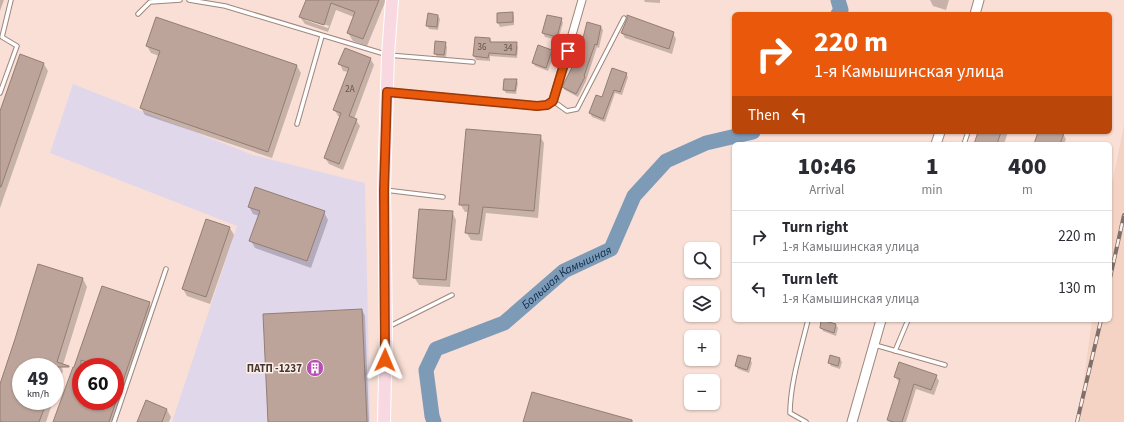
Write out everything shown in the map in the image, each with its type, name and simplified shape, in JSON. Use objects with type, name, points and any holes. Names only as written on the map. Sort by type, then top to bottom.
[{"type":"main road","points":[[384,422],[386,329],[384,190],[388,55],[392,0]]},
{"type":"street","points":[[387,92],[537,106],[547,105],[553,101],[582,0]]},
{"type":"street","points":[[975,12],[979,0]]},
{"type":"street","points":[[852,422],[880,322]]},
{"type":"lane","points":[[0,93],[17,46],[1,37],[11,0]]},
{"type":"lane","points":[[138,14],[150,2],[180,0]]},
{"type":"lane","points":[[189,0],[225,6],[388,55],[473,62]]},
{"type":"lane","points":[[553,101],[567,111],[577,109],[624,18]]},
{"type":"lane","points":[[297,124],[322,36]]},
{"type":"lane","points":[[384,190],[443,197]]},
{"type":"lane","points":[[114,422],[166,269]]},
{"type":"lane","points":[[386,329],[452,295]]},
{"type":"lane","points":[[806,422],[790,414],[790,406],[796,371],[808,322]]},
{"type":"lane","points":[[895,351],[907,322]]},
{"type":"lane","points":[[874,344],[945,365]]},
{"type":"shaded area","points":[[73,84],[253,155],[365,183],[370,422],[172,422],[237,226],[50,153]]},
{"type":"shaded area","points":[[1124,125],[1124,422],[1078,422],[1092,322],[1112,322],[1112,183]]},
{"type":"building","points":[[306,0],[379,0],[363,39],[347,33],[355,12],[331,3],[324,25],[299,17]]},
{"type":"building","points":[[513,12],[513,22],[497,23],[497,13]]},
{"type":"building","points":[[428,13],[438,15],[437,27],[426,26]]},
{"type":"building","points":[[547,15],[562,18],[557,37],[542,33]]},
{"type":"building","points":[[627,15],[674,32],[669,49],[621,33],[627,19]]},
{"type":"building","points":[[156,17],[297,65],[268,152],[140,108],[160,51],[146,46]]},
{"type":"building","points":[[587,22],[601,26],[597,45],[595,44],[584,76],[585,77],[576,94],[562,87],[585,42],[582,42]]},
{"type":"building","points":[[475,37],[490,38],[490,42],[517,42],[516,55],[489,53],[488,58],[473,56]]},
{"type":"building","points":[[435,41],[446,42],[444,55],[434,54]]},
{"type":"building","points":[[538,45],[552,50],[546,68],[532,63]]},
{"type":"building","points":[[345,48],[371,58],[349,116],[357,119],[339,164],[324,158],[341,113],[333,110],[349,68],[338,64]]},
{"type":"building","points":[[20,54],[44,63],[0,187],[0,111]]},
{"type":"building","points":[[612,68],[627,73],[620,92],[614,90],[603,119],[589,113],[596,95],[602,97]]},
{"type":"building","points":[[504,79],[517,79],[515,91],[503,90]]},
{"type":"building","points":[[466,129],[541,135],[534,211],[483,207],[479,234],[465,233],[469,205],[459,205]]},
{"type":"building","points":[[977,134],[1000,134],[998,142],[975,142]]},
{"type":"building","points":[[1037,134],[1064,134],[1061,142],[1035,142]]},
{"type":"building","points":[[255,187],[325,211],[307,261],[249,241],[260,211],[248,207]]},
{"type":"building","points":[[419,209],[453,211],[446,280],[413,278]]},
{"type":"building","points":[[206,219],[230,227],[206,297],[182,289]]},
{"type":"building","points":[[38,264],[83,278],[58,358],[12,358],[12,410],[44,410],[39,422],[0,421],[0,384]]},
{"type":"building","points":[[102,286],[150,302],[124,378],[124,358],[77,358]]},
{"type":"building","name":"ПАТП -1237","points":[[362,309],[367,422],[268,422],[263,314]]},
{"type":"building","points":[[821,322],[836,324],[834,333],[820,328]]},
{"type":"building","points":[[738,355],[751,358],[747,370],[735,366]]},
{"type":"building","points":[[830,355],[840,358],[838,366],[828,363]]},
{"type":"building","points":[[899,362],[937,375],[931,390],[914,384],[902,422],[894,422],[887,420],[900,379],[894,377]]},
{"type":"building","points":[[72,370],[72,410],[113,410],[109,422],[53,422],[57,410],[64,410],[64,392]]},
{"type":"building","points":[[532,392],[632,420],[632,422],[523,422]]},
{"type":"building","points":[[146,400],[167,409],[162,422],[137,422]]},
{"type":"waterway","name":"Большая Камышная","points":[[838,0],[841,10],[840,12]]},
{"type":"waterway","name":"Большая Камышная","points":[[434,422],[426,370],[436,349],[504,323],[564,271],[611,249],[634,196],[666,161],[706,143],[744,134]]},
{"type":"railway","points":[[1112,269],[1124,215]]},
{"type":"railway","points":[[1077,422],[1101,322]]},
{"type":"place","name":"ПАТП -1237","points":[[315,368]]},
{"type":"route","points":[[385,360],[384,190],[387,92],[537,106],[547,105],[553,101],[568,51]]}]
